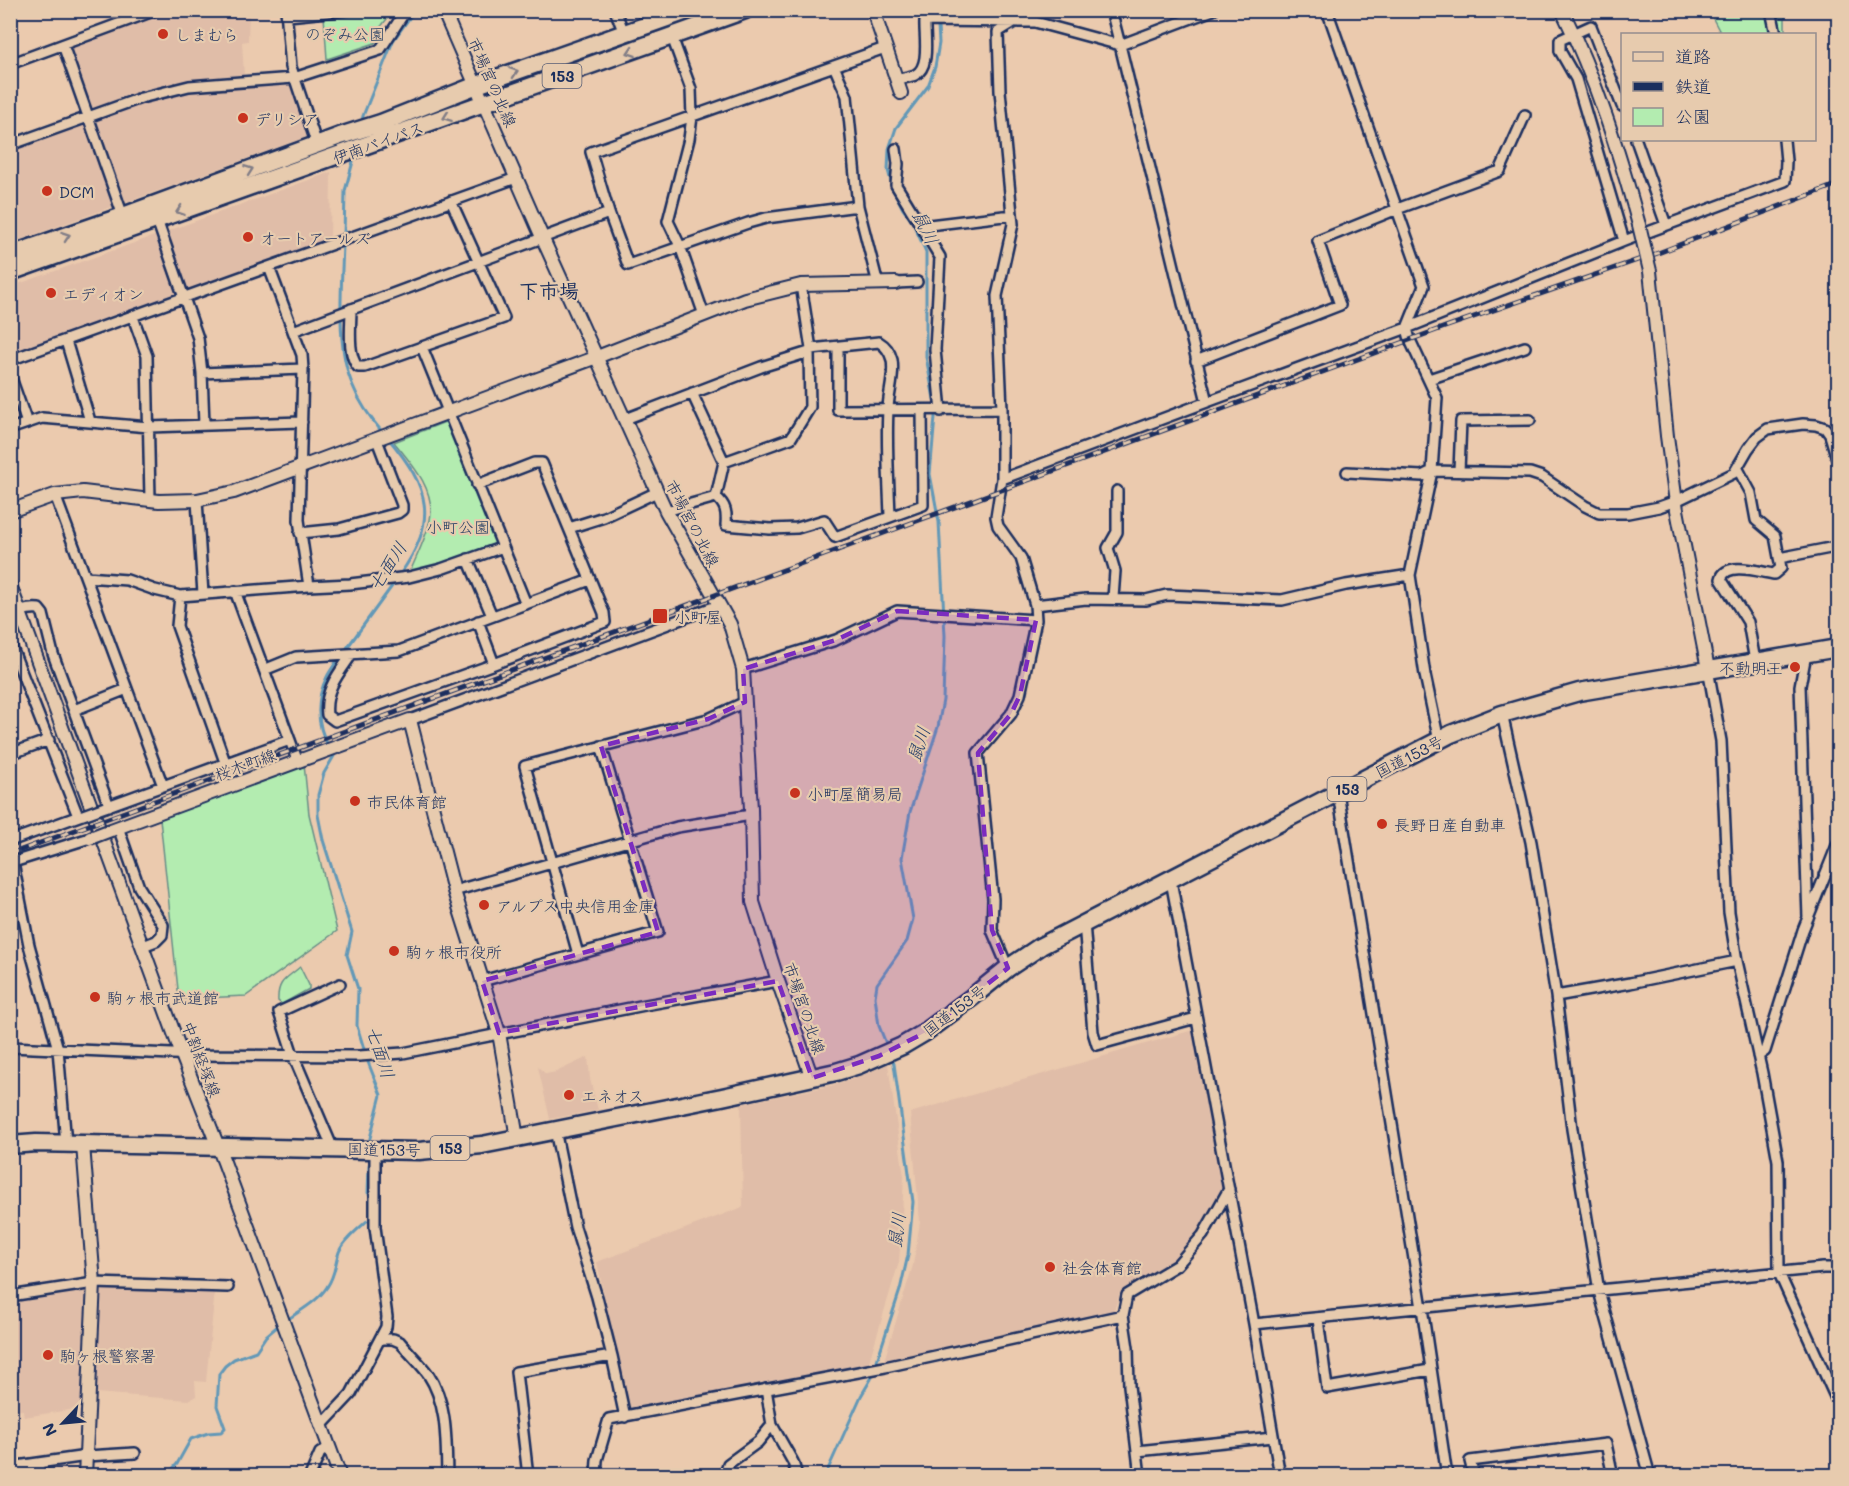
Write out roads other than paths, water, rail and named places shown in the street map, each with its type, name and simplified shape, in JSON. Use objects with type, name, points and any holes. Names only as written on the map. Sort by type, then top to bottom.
[{"type":"highway","name":"伊南バイパス","points":[[10,255],[690,10]]},
{"type":"highway","name":"伊南バイパス","points":[[10,272],[746,10]]},
{"type":"highway","name":"国道153号","points":[[10,1145],[218,1146],[419,1151],[468,1147],[836,1072],[902,1046],[943,1019],[1008,968],[1041,946],[1438,741],[1502,714],[1580,692],[1839,648]]},
{"type":"street","points":[[10,64],[156,10]]},
{"type":"street","points":[[317,145],[288,54],[287,13],[347,10]]},
{"type":"street","points":[[10,145],[141,98],[189,86],[294,78],[380,50],[405,10]]},
{"type":"street","points":[[615,10],[624,33]]},
{"type":"street","points":[[873,10],[901,93]]},
{"type":"street","points":[[1008,968],[992,930],[993,899],[978,753],[1011,714],[1020,696],[1036,620],[1035,605],[1021,558],[998,526],[996,517],[1002,479],[1002,409],[997,296],[1013,224],[1000,91],[998,32],[1014,22],[1016,10]]},
{"type":"street","points":[[1111,10],[1207,402]]},
{"type":"street","points":[[896,80],[917,74],[923,68],[927,40],[925,21],[1035,22],[1119,45],[1213,10]]},
{"type":"street","points":[[1327,10],[1424,286],[1407,328],[1410,340],[1437,398],[1432,471],[1410,575],[1425,675],[1438,741]]},
{"type":"street","points":[[1562,10],[1607,118],[1622,162],[1650,271],[1676,501],[1720,741],[1729,912],[1737,962],[1778,1161],[1779,1273],[1839,1403]]},
{"type":"street","points":[[1772,10],[1776,33]]},
{"type":"street","name":"市場宮の北線","points":[[446,12],[516,178],[657,492],[730,624],[743,669],[753,902],[812,1078]]},
{"type":"street","points":[[1621,101],[1591,26],[1560,40],[1560,51],[1576,79],[1624,241]]},
{"type":"street","points":[[672,37],[691,89],[692,117],[689,139],[668,222],[680,246],[704,315]]},
{"type":"street","points":[[63,45],[123,216]]},
{"type":"street","points":[[858,206],[766,218],[628,265],[609,213],[591,152],[885,48]]},
{"type":"street","points":[[834,66],[847,96],[858,206],[878,284]]},
{"type":"street","points":[[1197,361],[1340,305],[1318,241],[1500,171],[1525,115]]},
{"type":"street","points":[[1636,141],[1666,225]]},
{"type":"street","points":[[1002,479],[1407,328],[1624,241],[1785,180],[1784,141]]},
{"type":"street","points":[[896,149],[898,164],[896,185],[940,257],[935,350],[941,411]]},
{"type":"street","points":[[10,360],[516,178]]},
{"type":"street","points":[[350,310],[351,342],[354,361],[358,367],[365,367],[504,318],[451,201]]},
{"type":"street","points":[[293,331],[609,213]]},
{"type":"street","points":[[921,226],[1012,215]]},
{"type":"street","points":[[157,220],[198,338],[204,424]]},
{"type":"street","points":[[269,267],[302,356],[299,520],[309,586]]},
{"type":"street","points":[[10,511],[55,495],[83,492],[150,500],[197,500],[234,492],[597,357],[745,299],[801,285],[917,282]]},
{"type":"street","points":[[724,462],[791,438],[810,407],[810,351],[801,285]]},
{"type":"street","points":[[134,317],[147,356],[150,500]]},
{"type":"street","points":[[66,341],[90,421]]},
{"type":"street","points":[[625,419],[810,351],[879,342],[885,345],[892,360],[887,409],[890,517]]},
{"type":"street","points":[[422,347],[526,604]]},
{"type":"street","points":[[838,347],[838,410],[1002,409]]},
{"type":"street","points":[[1428,379],[1525,347]]},
{"type":"street","points":[[202,373],[303,369]]},
{"type":"street","points":[[10,375],[27,423]]},
{"type":"street","points":[[692,393],[724,462],[716,497]]},
{"type":"street","points":[[716,497],[722,502],[727,512],[726,525],[770,529],[797,528],[824,520],[835,537],[922,505],[925,410]]},
{"type":"street","points":[[10,429],[42,418],[149,426],[302,422]]},
{"type":"street","points":[[1459,471],[1461,421],[1530,420]]},
{"type":"street","points":[[1347,472],[1422,476],[1432,471],[1530,473],[1542,477],[1599,513],[1628,513],[1676,501],[1734,473],[1757,437],[1768,429],[1803,424],[1825,428],[1830,435],[1839,462]]},
{"type":"street","points":[[300,533],[339,529],[402,510],[378,439]]},
{"type":"street","points":[[351,654],[333,682],[328,695],[327,715],[335,721],[606,622],[542,463],[534,463],[477,485]]},
{"type":"street","points":[[1738,469],[1751,493],[1756,520],[1774,536],[1781,568],[1774,574],[1736,568],[1729,569],[1722,574],[1721,579],[1748,622],[1755,661]]},
{"type":"street","points":[[1113,598],[1115,571],[1108,548],[1117,532],[1117,490]]},
{"type":"street","points":[[569,528],[604,517],[657,492]]},
{"type":"street","points":[[55,495],[163,786]]},
{"type":"street","points":[[666,511],[716,497]]},
{"type":"street","points":[[197,500],[203,594]]},
{"type":"street","points":[[86,577],[127,580],[180,596],[406,578],[503,547]]},
{"type":"street","points":[[1779,558],[1830,548]]},
{"type":"street","points":[[468,559],[492,616]]},
{"type":"street","points":[[1035,605],[1086,599],[1146,600],[1167,595],[1282,600],[1346,585],[1410,575]]},
{"type":"street","points":[[264,670],[296,657],[399,651],[590,580]]},
{"type":"street","name":"中割経塚線","points":[[10,585],[15,613],[143,946],[340,1476]]},
{"type":"street","points":[[235,591],[298,762]]},
{"type":"street","points":[[180,596],[177,626],[225,762]]},
{"type":"street","points":[[517,1138],[499,1033],[454,891],[410,720],[719,605]]},
{"type":"street","points":[[15,613],[30,608],[39,609],[43,614],[53,654],[107,806]]},
{"type":"street","points":[[743,669],[836,639],[897,611],[1036,620]]},
{"type":"street","points":[[478,621],[494,664]]},
{"type":"street","points":[[10,643],[80,816]]},
{"type":"street","points":[[1806,654],[1800,686],[1808,918]]},
{"type":"street","points":[[74,710],[128,689]]},
{"type":"street","points":[[578,954],[525,766],[708,719],[745,702]]},
{"type":"street","points":[[1502,714],[1531,842],[1556,996],[1572,1129],[1599,1291],[1650,1476]]},
{"type":"street","name":"桜木町線","points":[[90,838],[410,720]]},
{"type":"street","points":[[10,754],[50,740]]},
{"type":"street","points":[[10,841],[290,740]]},
{"type":"street","points":[[482,981],[658,932],[601,746]]},
{"type":"street","points":[[1338,793],[1447,1476]]},
{"type":"street","points":[[454,891],[677,827],[751,815]]},
{"type":"street","points":[[114,829],[140,887],[163,925],[162,935],[156,941],[143,946]]},
{"type":"street","points":[[66,1144],[58,1049],[29,945],[12,863],[90,838]]},
{"type":"street","points":[[1758,1056],[1765,1051],[1808,918],[1839,843]]},
{"type":"street","points":[[1169,879],[1254,1324],[1280,1476]]},
{"type":"street","points":[[1083,923],[1093,1032],[1097,1045],[1196,1018]]},
{"type":"street","points":[[1556,996],[1737,962]]},
{"type":"street","points":[[10,1047],[182,1055],[359,1056],[403,1053],[778,981]]},
{"type":"street","points":[[333,1149],[293,1055],[279,1012],[340,984]]},
{"type":"street","points":[[555,1130],[575,1227],[597,1297],[625,1417]]},
{"type":"street","points":[[83,1145],[94,1283],[85,1476]]},
{"type":"street","points":[[322,1425],[351,1394],[386,1327],[387,1317],[375,1227],[375,1150]]},
{"type":"street","points":[[1140,1476],[1123,1315],[1127,1295],[1177,1265],[1203,1235],[1228,1189]]},
{"type":"street","points":[[1254,1324],[1839,1268]]},
{"type":"street","points":[[10,1296],[94,1283],[228,1287]]},
{"type":"street","points":[[596,1476],[597,1460],[609,1419],[885,1367],[1123,1315]]},
{"type":"street","points":[[1318,1318],[1327,1388],[1430,1370]]},
{"type":"street","points":[[380,1339],[393,1339],[400,1342],[428,1375],[436,1390],[445,1423],[447,1476]]},
{"type":"street","points":[[528,1476],[516,1372],[612,1356]]},
{"type":"street","points":[[766,1389],[772,1425],[794,1462],[797,1476]]},
{"type":"street","points":[[724,1476],[728,1464],[758,1442],[772,1425]]},
{"type":"street","points":[[1137,1451],[1273,1437]]},
{"type":"street","points":[[1474,1476],[1470,1461],[1606,1444],[1613,1476]]},
{"type":"street","points":[[310,1476],[320,1453],[330,1448]]},
{"type":"street","points":[[10,1467],[87,1456],[135,1453]]},
{"type":"street","points":[[39,1463],[39,1476]]},
{"type":"waterway","name":"七面川","points":[[361,125],[393,41],[415,10]]},
{"type":"waterway","name":"鼠川","points":[[887,1046],[879,1026],[875,997],[877,984],[907,941],[913,919],[902,858],[910,812],[938,727],[943,700],[945,636],[939,522],[930,474],[935,404],[926,357],[926,252],[913,223],[893,189],[888,170],[889,149],[896,128],[928,86],[935,67],[939,43],[937,10]]},
{"type":"waterway","name":"七面川","points":[[344,237],[345,191],[355,154]]},
{"type":"waterway","name":"七面川","points":[[343,243],[341,316],[347,370],[366,411],[383,433]]},
{"type":"waterway","name":"七面川","points":[[388,438],[413,473],[424,505],[424,521],[420,538],[399,576]]},
{"type":"waterway","name":"七面川","points":[[344,652],[395,582]]},
{"type":"waterway","name":"七面川","points":[[328,745],[321,729],[319,702],[323,685],[340,657]]},
{"type":"waterway","name":"七面川","points":[[331,751],[334,756],[324,773],[318,795],[318,815],[323,840],[352,932],[347,955],[358,989],[357,1026],[381,1095],[370,1138]]},
{"type":"waterway","name":"鼠川","points":[[825,1476],[871,1379],[900,1290],[908,1255],[913,1202],[892,1058]]},
{"type":"waterway","name":"七面川","points":[[368,1193],[369,1165]]},
{"type":"waterway","name":"七面川","points":[[287,1320],[319,1297],[332,1279],[339,1252],[344,1243],[367,1221]]},
{"type":"waterway","name":"七面川","points":[[166,1476],[177,1464],[191,1439],[208,1433],[221,1432],[225,1428],[217,1406],[219,1374],[234,1359],[256,1351],[266,1336],[279,1325]]},
{"type":"railway","points":[[10,854],[1445,327],[1658,253],[1838,184]]},
{"type":"place","name":"しまむら","points":[[163,34]]},
{"type":"place","name":"デリシア","points":[[243,118]]},
{"type":"place","name":"DCM","points":[[47,191]]},
{"type":"place","name":"オートアールズ","points":[[248,237]]},
{"type":"place","name":"エディオン","points":[[51,293]]},
{"type":"place","name":"小町屋","points":[[660,616]]},
{"type":"place","name":"不動明王","points":[[1795,667]]},
{"type":"place","name":"小町屋簡易局","points":[[795,793]]},
{"type":"place","name":"市民体育館","points":[[355,801]]},
{"type":"place","name":"長野日産自動車","points":[[1382,824]]},
{"type":"place","name":"アルプス中央信用金庫","points":[[484,905]]},
{"type":"place","name":"駒ヶ根市役所","points":[[394,951]]},
{"type":"place","name":"駒ヶ根市武道館","points":[[95,997]]},
{"type":"place","name":"エネオス","points":[[569,1095]]},
{"type":"place","name":"社会体育館","points":[[1050,1267]]},
{"type":"place","name":"駒ヶ根警察署","points":[[48,1355]]},
{"type":"district","name":"下市場","points":[[549,290]]},
{"type":"park label","name":"のぞみ公園","points":[[345,33]]},
{"type":"park label","name":"小町公園","points":[[458,526]]}]
